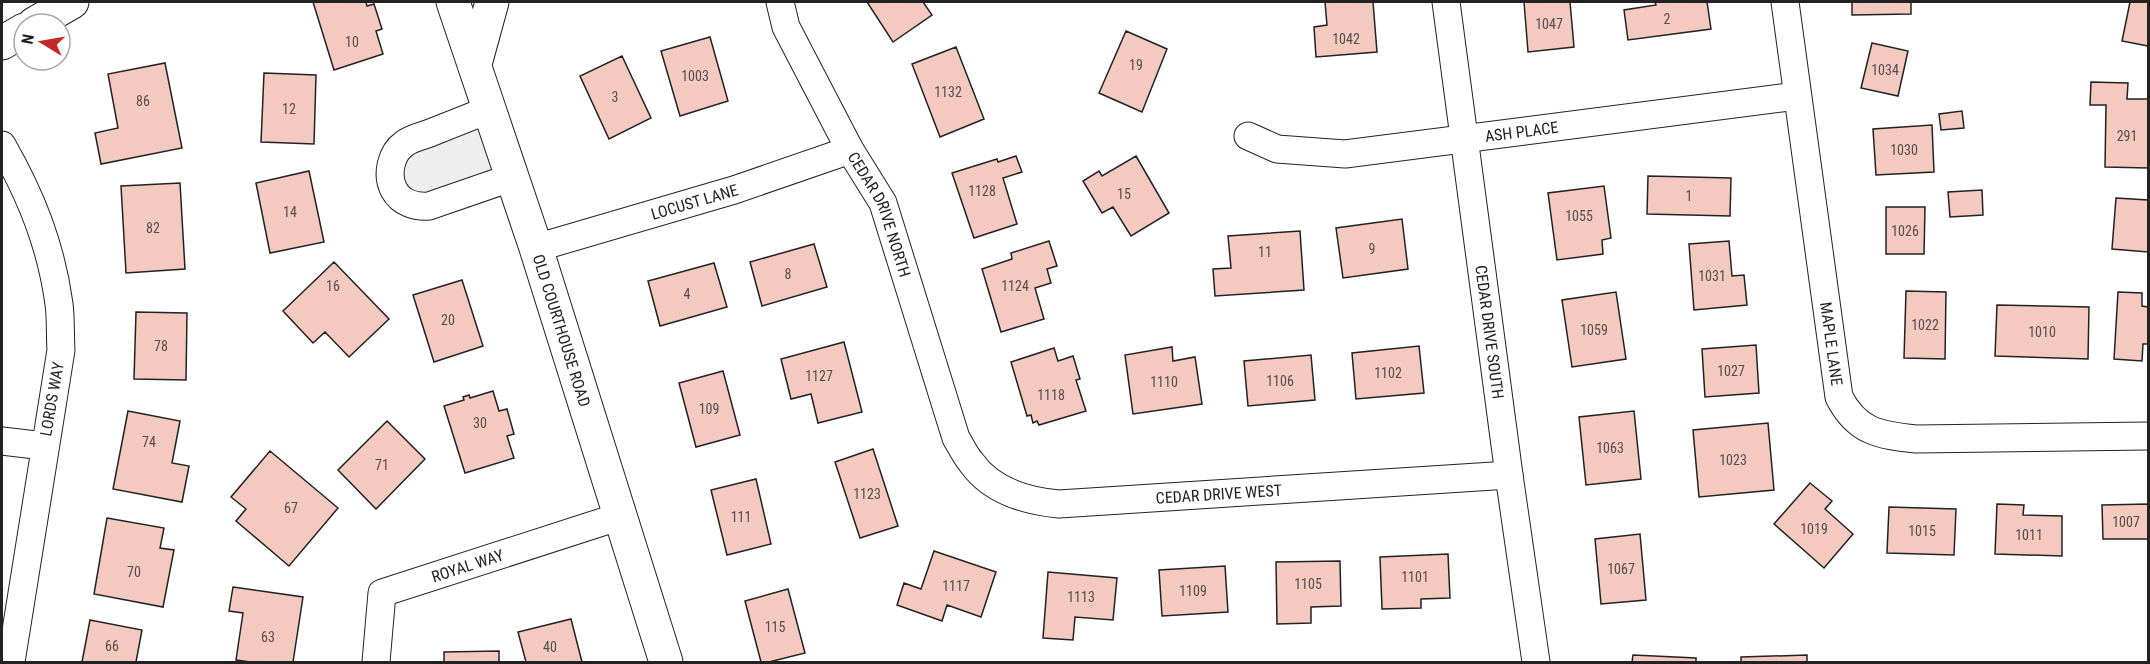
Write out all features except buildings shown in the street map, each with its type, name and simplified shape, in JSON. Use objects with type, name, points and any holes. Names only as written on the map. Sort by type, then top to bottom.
[{"type":"street","points":[[55,12],[72,2]]},
{"type":"street","name":"OLD COURTHOUSE ROAD","points":[[453,2],[536,248],[666,663]]},
{"type":"street","points":[[475,64],[492,2]]},
{"type":"street","name":"CEDAR DRIVE NORTH","points":[[780,2],[786,27],[850,150],[883,203],[956,438]]},
{"type":"street","name":"CEDAR DRIVE SOUTH","points":[[1446,2],[1536,663]]},
{"type":"street","name":"MAPLE LANE","points":[[1785,2],[1839,397],[1847,413],[1863,426],[1884,436],[1916,439],[2148,436]]},
{"type":"street","name":"ASH PLACE","points":[[1248,136],[1277,149],[1345,154],[1797,96]]},
{"type":"street","points":[[491,109],[406,142],[401,146],[391,164],[392,186],[396,195],[405,201],[415,206],[429,206],[513,177]]},
{"type":"street","name":"LORDS WAY","points":[[2,145],[24,183],[51,255],[60,306],[60,350],[10,663]]},
{"type":"street","name":"LOCUST LANE","points":[[536,248],[734,190],[850,150]]},
{"type":"street","name":"CEDAR DRIVE WEST","points":[[956,438],[972,464],[985,477],[1015,495],[1033,502],[1059,504],[1509,475]]},
{"type":"street","points":[[2,441],[44,446]]},
{"type":"street","name":"ROYAL WAY","points":[[376,663],[382,593],[621,516]]},
{"type":"shaded area","points":[[491,109],[513,177],[422,207],[391,164]]}]
